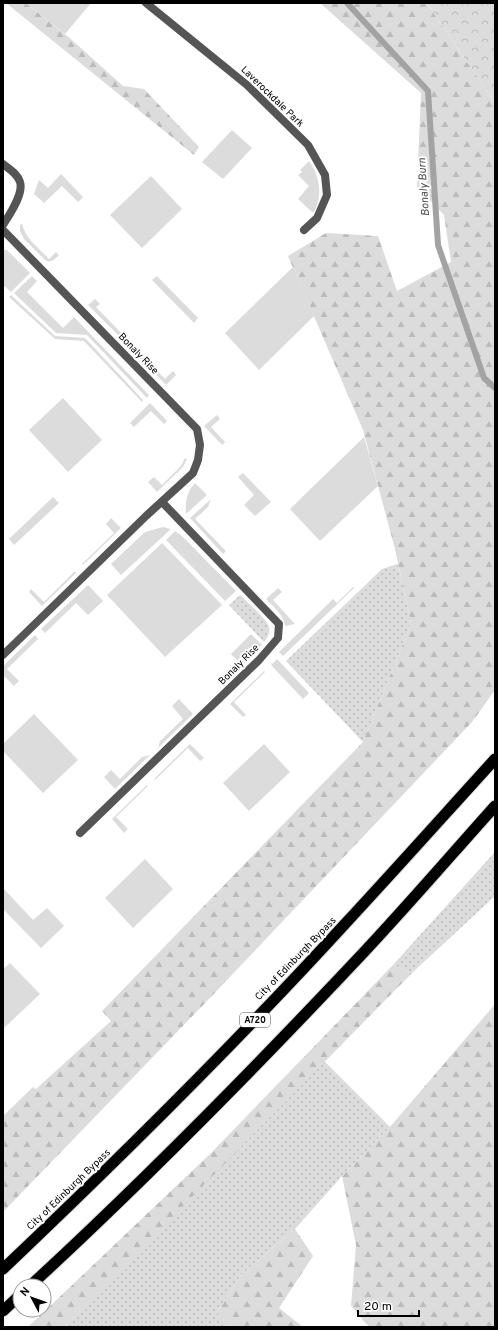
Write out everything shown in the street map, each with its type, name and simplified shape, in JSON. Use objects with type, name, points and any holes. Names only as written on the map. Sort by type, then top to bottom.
[{"type":"highway","name":"City of Edinburgh Bypass","points":[[3,1269],[129,1149],[243,1032],[344,926],[495,759]]},
{"type":"highway","points":[[38,1278],[150,1172],[366,950],[495,806]]},
{"type":"highway","points":[[3,1311],[12,1303]]},
{"type":"street","name":"Laverockdale Park","points":[[146,3],[247,85],[308,145],[325,175],[327,195],[317,218],[304,230]]},
{"type":"street","points":[[3,164],[15,174],[20,182],[20,192],[16,203],[3,225]]},
{"type":"street","name":"Bonaly Rise","points":[[3,230],[197,429],[200,445],[198,460],[193,473],[3,655]]},
{"type":"street","name":"Bonaly Rise","points":[[80,832],[259,660],[278,638],[278,624],[162,502]]},
{"type":"green space","points":[[6,3],[26,3],[72,40],[123,86],[144,89],[199,147],[194,155]]},
{"type":"green space","points":[[26,3],[91,3],[65,34]]},
{"type":"green space","points":[[320,3],[427,3],[495,103],[495,690],[472,722],[207,1001],[3,1212],[3,1116],[33,1087],[36,1089],[111,1021],[102,1011],[363,742],[411,624],[395,549],[363,430],[288,256],[326,233],[378,236],[397,291],[451,262],[444,215],[417,187],[421,93]]},
{"type":"green space","points":[[427,3],[495,3],[495,103]]},
{"type":"green space","points":[[232,130],[252,148],[223,179],[202,162]]},
{"type":"green space","points":[[309,161],[316,173],[319,186],[319,199],[314,212],[312,212],[298,199],[309,186],[298,175],[302,172],[300,170]]},
{"type":"green space","points":[[61,174],[83,197],[78,202],[62,186],[44,203],[34,194],[39,180],[48,188]]},
{"type":"green space","points":[[151,176],[182,209],[142,248],[110,215]]},
{"type":"green space","points":[[22,223],[29,239],[49,259],[56,252],[59,255],[51,261],[45,260],[24,239],[20,231],[20,226]]},
{"type":"green space","points":[[3,250],[7,250],[30,273],[11,292],[3,285]]},
{"type":"green space","points":[[293,267],[314,316],[259,370],[225,333]]},
{"type":"green space","points":[[32,276],[37,281],[27,292],[63,328],[74,317],[149,395],[147,398],[87,335],[56,333],[14,293]]},
{"type":"green space","points":[[157,276],[198,318],[194,323],[152,280]]},
{"type":"green space","points":[[11,295],[55,336],[85,338],[143,400],[142,402],[84,341],[55,339],[9,297]]},
{"type":"green space","points":[[95,299],[100,304],[96,307],[131,343],[128,345],[88,305]]},
{"type":"green space","points":[[134,347],[165,379],[173,371],[176,375],[166,385],[132,349]]},
{"type":"green space","points":[[63,398],[102,440],[68,472],[29,430]]},
{"type":"green space","points":[[150,403],[167,421],[164,424],[151,411],[134,427],[130,423]]},
{"type":"green space","points":[[217,415],[220,419],[211,427],[225,442],[222,445],[204,426]]},
{"type":"green space","points":[[364,437],[378,486],[320,541],[290,509]]},
{"type":"green space","points":[[185,458],[187,459],[183,467],[157,492],[148,482],[154,477],[162,485],[181,466]]},
{"type":"green space","points":[[243,473],[271,502],[255,516],[244,505],[254,495],[238,477]]},
{"type":"green space","points":[[195,483],[207,495],[186,514],[187,497]]},
{"type":"green space","points":[[53,497],[59,503],[14,545],[9,539]]},
{"type":"green space","points":[[211,499],[208,507],[195,519],[226,551],[223,554],[190,518]]},
{"type":"green space","points":[[111,518],[121,528],[83,565],[82,564],[114,533],[106,524]]},
{"type":"green space","points":[[163,527],[171,529],[121,575],[111,564],[145,532]]},
{"type":"green space","points":[[175,531],[181,535],[236,591],[225,601],[166,540]]},
{"type":"green space","points":[[162,543],[222,605],[165,657],[107,595]]},
{"type":"green space","points":[[398,564],[411,624],[363,742],[286,661],[382,569]]},
{"type":"green space","points":[[75,571],[76,573],[42,606],[29,592],[31,589],[44,602]]},
{"type":"green space","points":[[88,585],[103,601],[88,615],[76,603],[45,633],[41,629]]},
{"type":"green space","points":[[353,587],[354,588],[283,656],[279,652],[333,599],[337,603]]},
{"type":"green space","points":[[278,588],[282,592],[273,600],[295,624],[285,626],[281,615],[266,599]]},
{"type":"green space","points":[[240,595],[267,623],[269,633],[264,642],[229,605]]},
{"type":"green space","points":[[251,634],[262,645],[242,665],[231,654]]},
{"type":"green space","points":[[35,635],[38,639],[7,669],[19,681],[14,686],[3,675],[3,666]]},
{"type":"green space","points":[[277,659],[309,693],[303,699],[271,665]]},
{"type":"green space","points":[[264,671],[265,672],[234,702],[246,715],[243,717],[230,704]]},
{"type":"green space","points":[[179,699],[193,714],[158,748],[160,741],[183,719],[172,706]]},
{"type":"green space","points":[[34,714],[78,760],[43,793],[3,751],[3,744]]},
{"type":"green space","points":[[190,744],[204,758],[200,761],[188,748],[155,780],[154,779]]},
{"type":"green space","points":[[264,744],[290,772],[249,811],[223,783]]},
{"type":"green space","points":[[150,755],[115,789],[104,777],[111,770],[120,779],[142,757]]},
{"type":"green space","points":[[147,785],[148,786],[116,817],[128,829],[124,833],[112,819]]},
{"type":"green space","points":[[495,852],[495,896],[412,973],[393,965]]},
{"type":"green space","points":[[145,859],[173,889],[133,928],[105,898]]},
{"type":"green space","points":[[3,888],[33,920],[47,908],[64,926],[41,948],[3,909]]},
{"type":"green space","points":[[10,963],[40,994],[3,1029],[3,969]]},
{"type":"green space","points":[[393,965],[412,973],[64,1327],[28,1327],[37,1318],[52,1318],[52,1304],[212,1152]]},
{"type":"green space","points":[[495,1004],[495,1327],[369,1327],[351,1306],[356,1245],[342,1176],[390,1127]]},
{"type":"green space","points":[[324,1061],[390,1127],[342,1176],[295,1229],[241,1275],[217,1312],[229,1327],[64,1327]]},
{"type":"green space","points":[[295,1229],[313,1256],[279,1308],[303,1327],[229,1327],[217,1312],[241,1275]]},
{"type":"waterway","name":"Bonaly Burn","points":[[347,3],[428,91],[438,245],[484,378],[495,388]]}]
